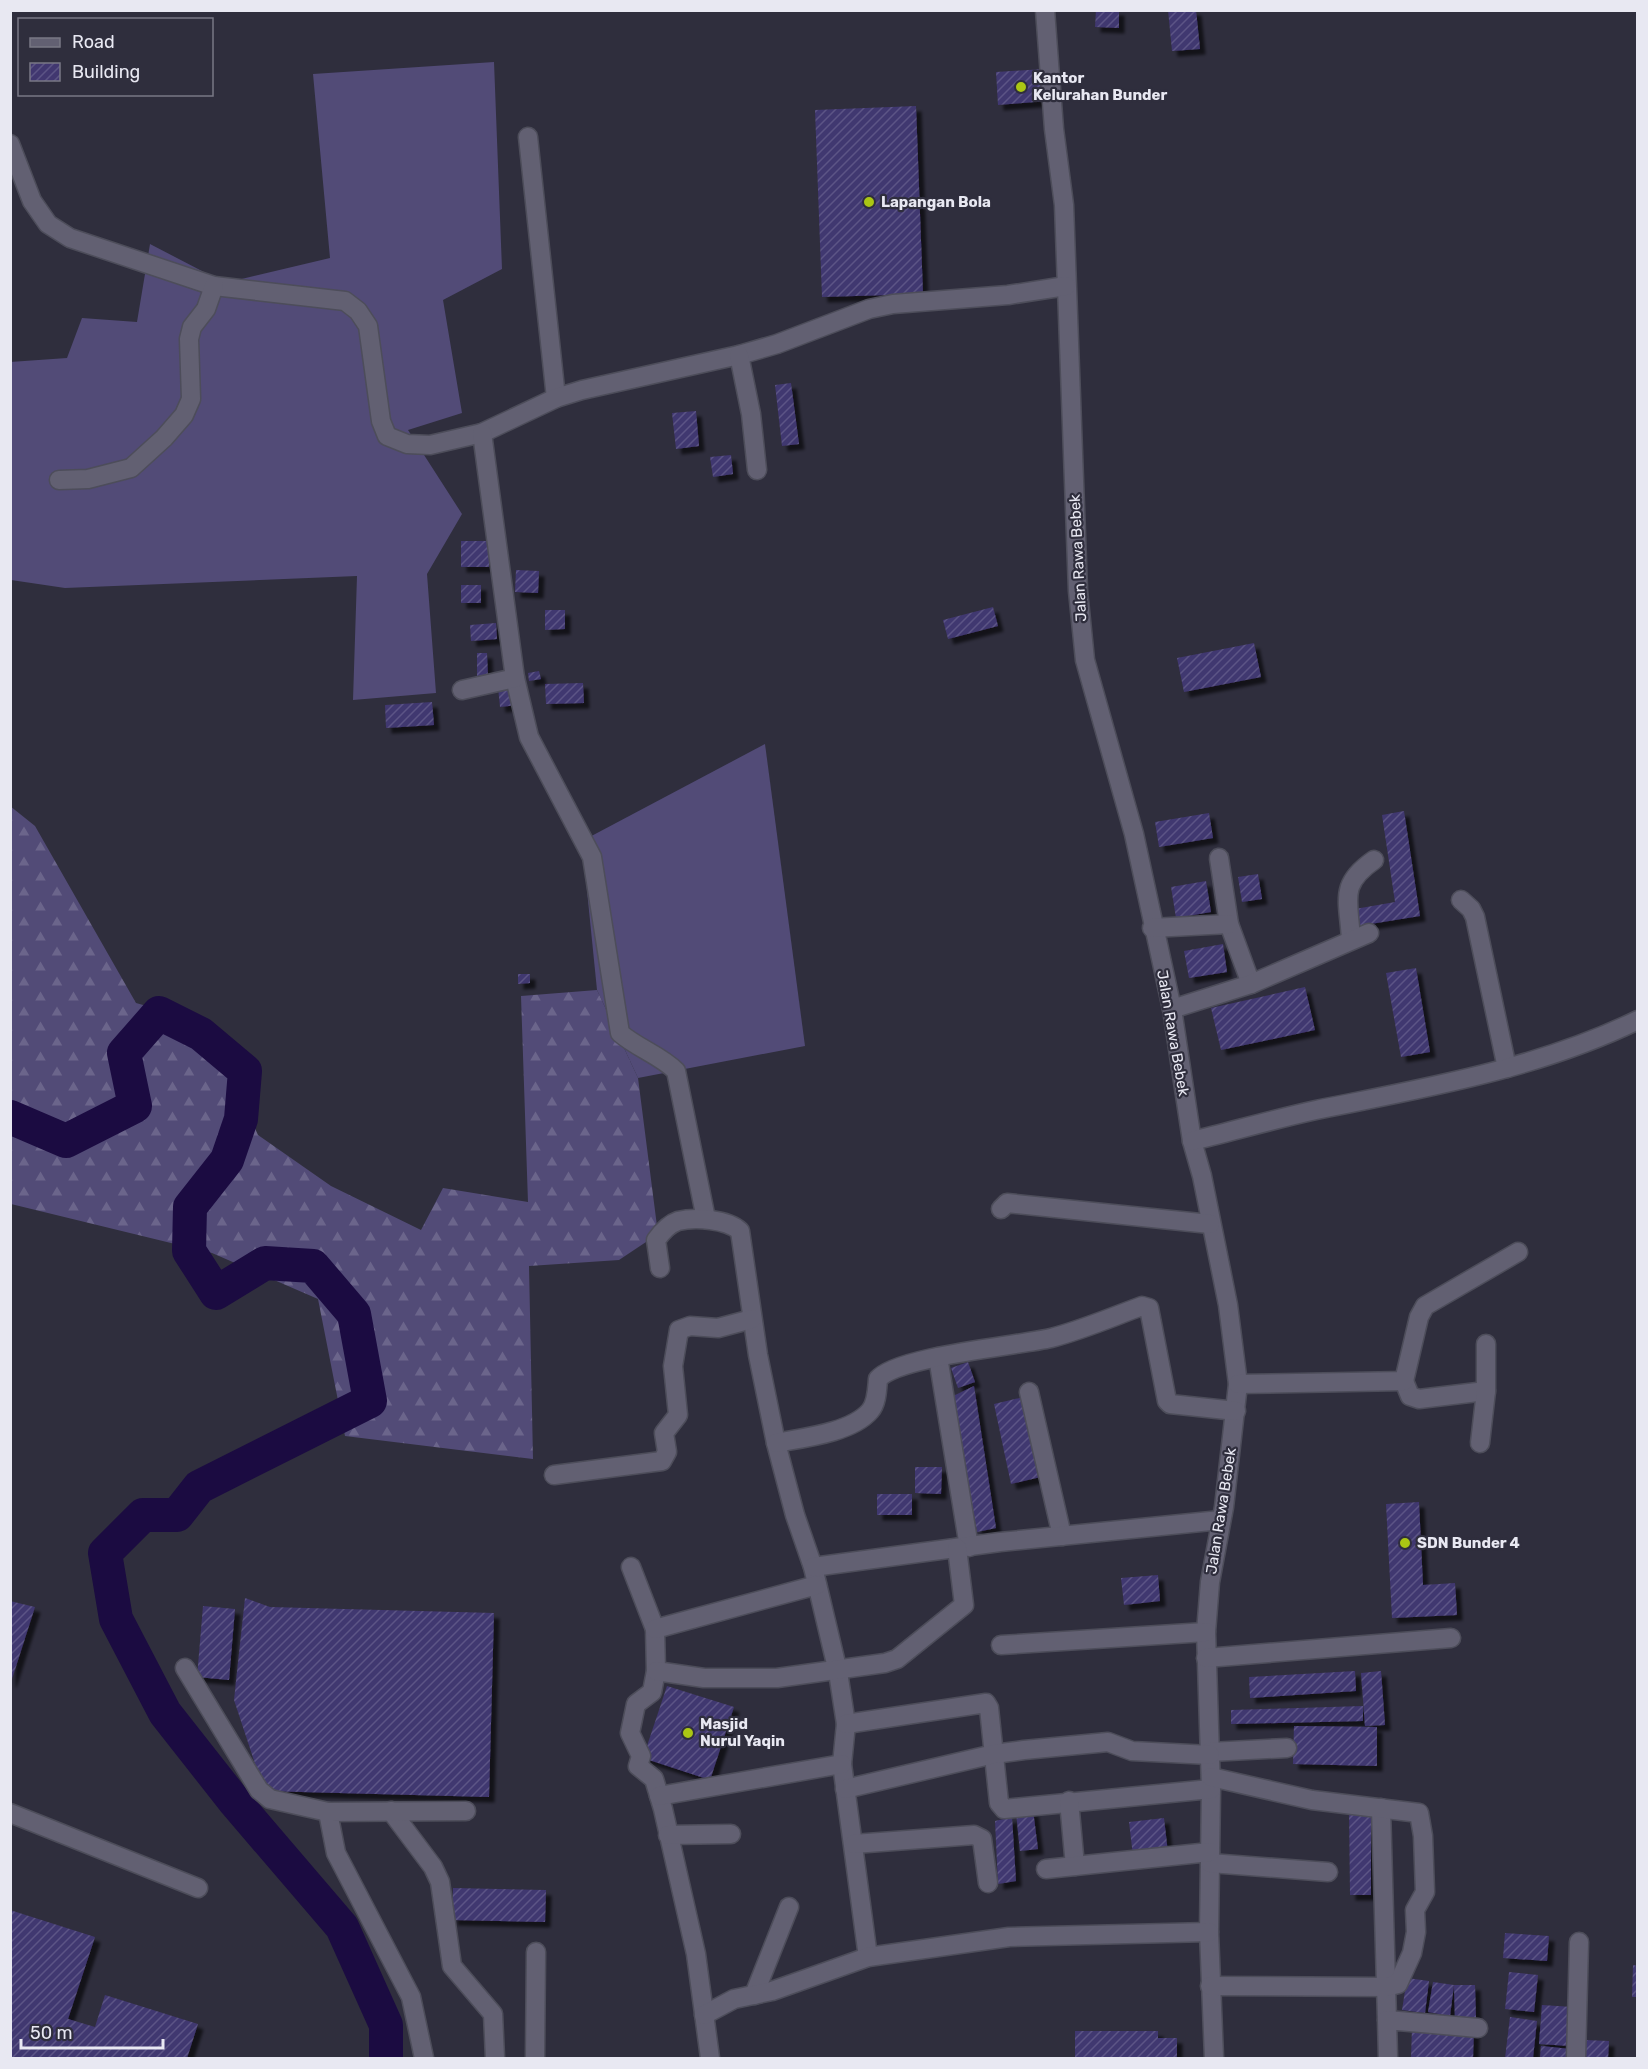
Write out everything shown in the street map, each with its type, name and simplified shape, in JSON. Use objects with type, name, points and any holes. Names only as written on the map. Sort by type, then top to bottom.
[{"type":"street","name":"Jalan Rawa Bebek","points":[[1045,10],[1054,129],[1064,205],[1078,591],[1084,660],[1134,834],[1152,928],[1172,1009],[1192,1141],[1202,1176],[1228,1305],[1238,1384],[1221,1520],[1210,1582],[1206,1632],[1211,1783],[1210,1986],[1214,2058]]},
{"type":"street","points":[[528,137],[556,398]]},
{"type":"street","points":[[10,144],[32,201],[48,224],[70,238],[214,286],[345,301],[358,311],[368,326],[381,421],[387,436],[407,444],[430,445],[482,433],[519,418],[556,398],[582,390],[739,355],[885,305],[939,298],[1008,295],[1066,286]]},
{"type":"street","points":[[59,480],[88,479],[131,468],[164,438],[184,415],[191,399],[189,339],[192,327],[206,309],[214,286]]},
{"type":"street","points":[[739,355],[752,414],[757,470]]},
{"type":"street","points":[[482,433],[515,678],[529,737],[592,857],[620,1033],[676,1071],[706,1219]]},
{"type":"street","points":[[462,690],[515,678]]},
{"type":"street","points":[[1219,858],[1228,924],[1251,984]]},
{"type":"street","points":[[1351,940],[1348,888],[1351,879],[1374,860]]},
{"type":"street","points":[[1461,900],[1476,917],[1507,1068]]},
{"type":"street","points":[[1152,928],[1228,924]]},
{"type":"street","points":[[1172,1009],[1251,984],[1369,933]]},
{"type":"street","points":[[1192,1141],[1313,1111],[1507,1068],[1605,1036],[1638,1020]]},
{"type":"street","points":[[1001,1209],[1007,1203],[1056,1206],[1210,1224]]},
{"type":"street","points":[[660,1268],[656,1240],[663,1231],[677,1221],[706,1219],[740,1231],[752,1319],[776,1443],[795,1515],[815,1576],[838,1672],[846,1724],[842,1764],[868,1957]]},
{"type":"street","points":[[1486,1391],[1419,1399],[1410,1396],[1404,1381],[1419,1317],[1425,1306],[1518,1251]]},
{"type":"street","points":[[776,1443],[833,1431],[870,1412],[875,1401],[878,1379],[882,1375],[938,1357],[1047,1339],[1146,1306],[1167,1401],[1170,1404],[1236,1411]]},
{"type":"street","points":[[554,1474],[662,1461],[667,1452],[664,1434],[678,1415],[674,1366],[678,1330],[690,1326],[718,1328],[752,1319]]},
{"type":"street","points":[[1480,1443],[1486,1391],[1486,1344]]},
{"type":"street","points":[[656,1671],[704,1678],[742,1679],[799,1677],[838,1672],[897,1659],[964,1605],[963,1547],[938,1357]]},
{"type":"street","points":[[1238,1384],[1404,1381]]},
{"type":"street","points":[[1029,1392],[1062,1536]]},
{"type":"street","points":[[655,1629],[815,1576],[963,1547],[1221,1520]]},
{"type":"street","points":[[631,1567],[655,1629],[656,1671],[652,1692],[636,1704],[630,1733],[641,1756],[638,1766],[654,1779],[659,1796],[696,1954],[710,2058]]},
{"type":"street","points":[[1001,1645],[1206,1632]]},
{"type":"street","points":[[1206,1658],[1451,1638]]},
{"type":"street","points":[[185,1668],[259,1791],[278,1801],[328,1812],[466,1810]]},
{"type":"street","points":[[846,1724],[986,1703],[989,1708],[999,1803],[1004,1809],[1211,1783],[1312,1800],[1420,1814],[1425,1892],[1416,1910],[1415,1943],[1401,1981],[1386,1987],[1210,1986]]},
{"type":"street","points":[[845,1789],[994,1754],[1108,1742],[1132,1751],[1210,1753],[1287,1748]]},
{"type":"street","points":[[659,1796],[842,1764]]},
{"type":"street","points":[[1069,1801],[1075,1866]]},
{"type":"street","points":[[1382,1808],[1388,2058]]},
{"type":"street","points":[[391,1811],[433,1867],[440,1882],[453,1966],[493,2014],[495,2058]]},
{"type":"street","points":[[328,1812],[336,1853],[411,1997],[424,2058]]},
{"type":"street","points":[[10,1814],[198,1888]]},
{"type":"street","points":[[668,1835],[730,1834]]},
{"type":"street","points":[[854,1844],[974,1835],[982,1839],[988,1883]]},
{"type":"street","points":[[1046,1869],[1210,1858],[1328,1872]]},
{"type":"street","points":[[754,1995],[789,1907]]},
{"type":"street","points":[[704,2015],[734,1999],[754,1995],[868,1957],[1009,1937],[1209,1932]]},
{"type":"street","points":[[1576,2058],[1578,1942]]},
{"type":"street","points":[[535,2058],[536,1952]]},
{"type":"street","points":[[1387,2020],[1478,2028]]},
{"type":"green space","points":[[494,62],[502,269],[443,300],[462,413],[408,430],[462,514],[427,574],[436,693],[353,700],[357,576],[65,588],[11,580],[10,362],[67,358],[82,318],[137,322],[150,244],[225,283],[330,258],[313,74]]},
{"type":"green space","points":[[765,744],[805,1046],[638,1078],[597,990],[582,841]]},
{"type":"green space","points":[[10,806],[35,826],[136,1003],[207,1023],[258,1135],[331,1186],[421,1230],[443,1188],[528,1202],[521,996],[597,990],[638,1078],[658,1234],[619,1260],[529,1266],[533,1459],[345,1436],[318,1299],[212,1253],[11,1204]]},
{"type":"building","points":[[1096,10],[1119,10],[1119,28],[1095,27]]},
{"type":"building","points":[[1168,10],[1196,10],[1200,49],[1172,51]]},
{"type":"building","name":"Kantor Kelurahan Bunder","points":[[1044,69],[1047,101],[998,105],[996,72]]},
{"type":"building","name":"Lapangan Bola","points":[[916,106],[923,294],[822,297],[815,110]]},
{"type":"building","points":[[791,383],[799,444],[782,446],[775,385]]},
{"type":"building","points":[[696,411],[699,446],[676,449],[672,413]]},
{"type":"building","points":[[731,455],[733,474],[713,477],[710,457]]},
{"type":"building","points":[[461,541],[489,541],[489,567],[461,567]]},
{"type":"building","points":[[516,570],[539,571],[538,593],[515,592]]},
{"type":"building","points":[[461,585],[481,585],[481,603],[461,603]]},
{"type":"building","points":[[993,607],[998,626],[948,639],[943,620]]},
{"type":"building","points":[[545,610],[565,610],[565,629],[545,630]]},
{"type":"building","points":[[496,623],[497,639],[471,641],[470,625]]},
{"type":"building","points":[[1254,643],[1261,677],[1184,692],[1177,658]]},
{"type":"building","points":[[477,653],[487,653],[488,678],[477,678]]},
{"type":"building","points":[[539,671],[541,679],[529,681],[528,673]]},
{"type":"building","points":[[583,683],[584,703],[546,704],[545,684]]},
{"type":"building","points":[[514,685],[517,705],[500,707],[498,687]]},
{"type":"building","points":[[432,702],[434,725],[386,728],[385,705]]},
{"type":"building","points":[[1404,811],[1420,916],[1358,926],[1355,909],[1395,902],[1382,815]]},
{"type":"building","points":[[1209,813],[1213,838],[1159,847],[1155,822]]},
{"type":"building","points":[[1258,874],[1262,899],[1242,902],[1238,877]]},
{"type":"building","points":[[1206,881],[1211,912],[1176,918],[1171,887]]},
{"type":"building","points":[[1223,944],[1227,972],[1189,978],[1184,951]]},
{"type":"building","points":[[1416,968],[1430,1052],[1401,1057],[1386,973]]},
{"type":"building","points":[[518,974],[530,974],[530,983],[518,984]]},
{"type":"building","points":[[1305,987],[1315,1030],[1221,1050],[1211,1008]]},
{"type":"building","points":[[968,1362],[975,1382],[958,1388],[951,1368]]},
{"type":"building","points":[[974,1386],[996,1528],[977,1532],[951,1397]]},
{"type":"building","points":[[1028,1396],[1045,1476],[1011,1484],[994,1404]]},
{"type":"building","points":[[915,1467],[942,1467],[941,1494],[915,1493]]},
{"type":"building","points":[[877,1494],[912,1494],[912,1515],[877,1515]]},
{"type":"building","name":"SDN Bunder 4","points":[[1419,1502],[1423,1585],[1455,1583],[1457,1615],[1392,1618],[1386,1504]]},
{"type":"building","points":[[1158,1575],[1160,1601],[1124,1605],[1121,1578]]},
{"type":"building","points":[[245,1598],[270,1607],[494,1613],[489,1797],[264,1791],[234,1700]]},
{"type":"building","points":[[10,1601],[35,1607],[11,1682],[10,1682]]},
{"type":"building","points":[[203,1606],[235,1609],[229,1680],[197,1677]]},
{"type":"building","points":[[1355,1671],[1356,1691],[1250,1698],[1249,1677]]},
{"type":"building","points":[[1381,1671],[1385,1725],[1365,1726],[1361,1673]]},
{"type":"building","name":"Masjid Nurul Yaqin","points":[[667,1686],[734,1707],[710,1780],[643,1758]]},
{"type":"building","points":[[1363,1706],[1363,1721],[1231,1724],[1231,1710]]},
{"type":"building","points":[[1294,1726],[1377,1727],[1377,1766],[1293,1764]]},
{"type":"building","points":[[1033,1810],[1038,1849],[1020,1851],[1016,1812]]},
{"type":"building","points":[[1349,1812],[1371,1812],[1371,1895],[1350,1895]]},
{"type":"building","points":[[1012,1817],[1016,1881],[998,1884],[995,1821]]},
{"type":"building","points":[[1164,1818],[1168,1853],[1133,1856],[1129,1822]]},
{"type":"building","points":[[453,1888],[546,1890],[545,1922],[452,1920]]},
{"type":"building","points":[[10,1910],[95,1937],[68,2019],[95,2027],[105,1995],[198,2024],[187,2058],[10,2058]]},
{"type":"building","points":[[1505,1933],[1549,1936],[1547,1961],[1503,1958]]},
{"type":"building","points":[[1633,1965],[1638,1966],[1638,1997],[1632,1997]]},
{"type":"building","points":[[1509,1972],[1538,1975],[1534,2012],[1505,2009]]},
{"type":"building","points":[[1407,1978],[1429,1981],[1425,2013],[1402,2010]]},
{"type":"building","points":[[1433,1982],[1454,1985],[1450,2016],[1428,2012]]},
{"type":"building","points":[[1454,1985],[1475,1985],[1476,2020],[1455,2021]]},
{"type":"building","points":[[1542,2005],[1573,2007],[1570,2046],[1539,2044]]},
{"type":"building","points":[[1510,2017],[1537,2021],[1533,2058],[1505,2058]]},
{"type":"building","points":[[1412,2027],[1474,2029],[1473,2058],[1411,2058]]},
{"type":"building","points":[[1075,2031],[1158,2031],[1158,2038],[1177,2038],[1177,2058],[1075,2058]]},
{"type":"building","points":[[1585,2040],[1609,2041],[1608,2058],[1584,2058]]},
{"type":"building","points":[[1541,2046],[1570,2049],[1570,2058],[1540,2058]]},
{"type":"waterway","points":[[10,1117],[66,1141],[135,1106],[124,1053],[159,1013],[201,1034],[245,1071],[241,1119],[227,1160],[190,1207],[189,1251],[216,1293],[265,1263],[313,1266],[354,1314],[370,1401],[199,1487],[177,1515],[143,1515],[105,1553],[116,1619],[165,1713],[235,1802],[342,1927],[386,2025],[386,2058]]},
{"type":"place","name":"Kantor Kelurahan Bunder","points":[[1021,87]]},
{"type":"place","name":"Lapangan Bola","points":[[869,202]]},
{"type":"place","name":"SDN Bunder 4","points":[[1405,1543]]},
{"type":"place","name":"Masjid Nurul Yaqin","points":[[688,1733]]}]
